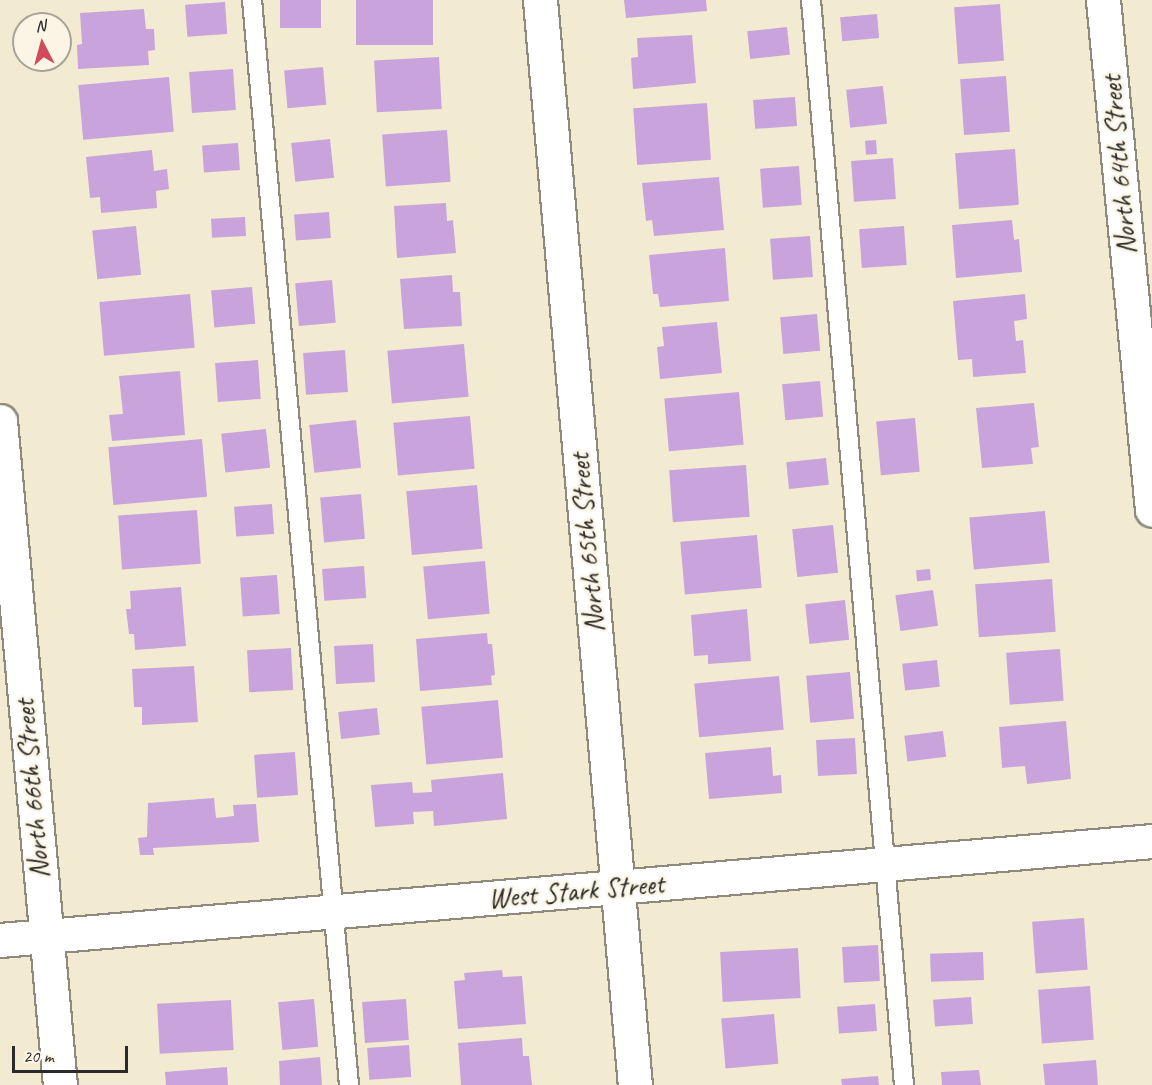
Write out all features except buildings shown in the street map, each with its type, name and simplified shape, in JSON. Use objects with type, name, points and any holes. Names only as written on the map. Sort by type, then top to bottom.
[{"type":"street","name":"North 65th Street","points":[[540,0],[635,1085]]},
{"type":"street","name":"North 64th Street","points":[[1103,0],[1152,510]]},
{"type":"street","name":"North 66th Street","points":[[0,421],[60,1085]]},
{"type":"street","name":"West Stark Street","points":[[0,940],[1152,841]]},
{"type":"lane","points":[[252,0],[349,1085]]},
{"type":"lane","points":[[811,0],[846,382],[883,865],[904,1085]]}]
